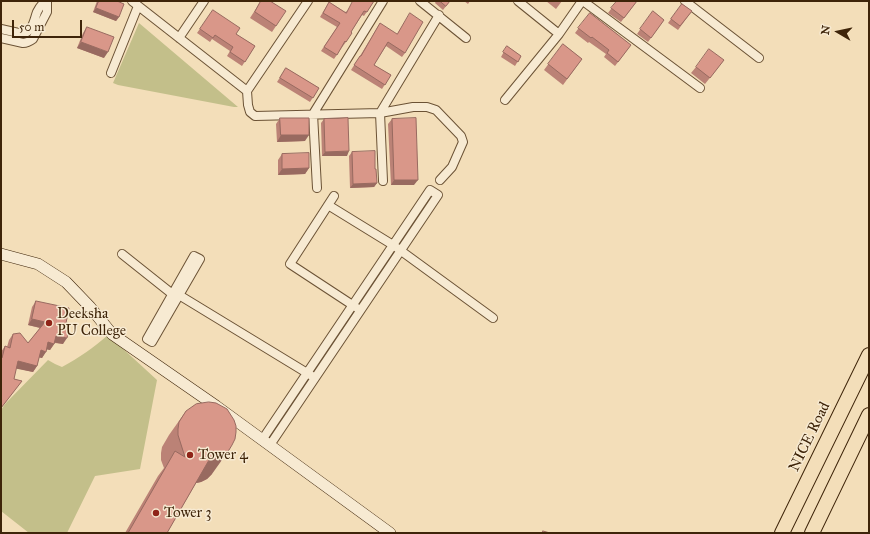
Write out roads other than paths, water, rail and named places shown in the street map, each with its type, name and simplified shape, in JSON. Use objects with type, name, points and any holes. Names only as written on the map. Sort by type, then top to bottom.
[{"type":"highway","name":"NICE Road","points":[[782,533],[869,355]]},
{"type":"highway","points":[[812,533],[869,416]]},
{"type":"street","points":[[1,29],[26,34],[31,29],[38,10],[46,1]]},
{"type":"street","points":[[1,38],[23,43],[29,42],[33,39],[47,12],[46,1]]},
{"type":"street","points":[[179,38],[204,1]]},
{"type":"street","points":[[308,1],[247,91],[250,112],[255,116],[380,112],[413,107],[427,107],[436,110],[461,136],[463,142],[452,167],[440,180]]},
{"type":"street","points":[[317,188],[313,114],[383,1]]},
{"type":"street","points":[[420,1],[466,38]]},
{"type":"street","points":[[518,1],[560,34]]},
{"type":"street","points":[[505,100],[560,34],[583,1],[700,88]]},
{"type":"street","points":[[685,1],[759,58]]},
{"type":"street","points":[[111,73],[135,4],[247,91]]},
{"type":"street","points":[[383,181],[380,112],[438,15]]},
{"type":"street","points":[[430,190],[438,195],[315,378],[266,443],[307,373],[430,190]]},
{"type":"street","points":[[334,196],[290,264],[361,310]]},
{"type":"street","points":[[328,205],[393,245],[493,318]]},
{"type":"street","points":[[1,254],[38,264],[66,282],[90,307],[112,334],[216,406],[390,533]]},
{"type":"street","points":[[122,254],[177,296],[315,378]]},
{"type":"street","points":[[177,296],[152,342],[147,338],[177,296]]},
{"type":"place","name":"Deeksha PU College","points":[[49,323]]},
{"type":"place","name":"Tower 4","points":[[190,455]]},
{"type":"place","name":"Tower 3","points":[[156,513]]}]
